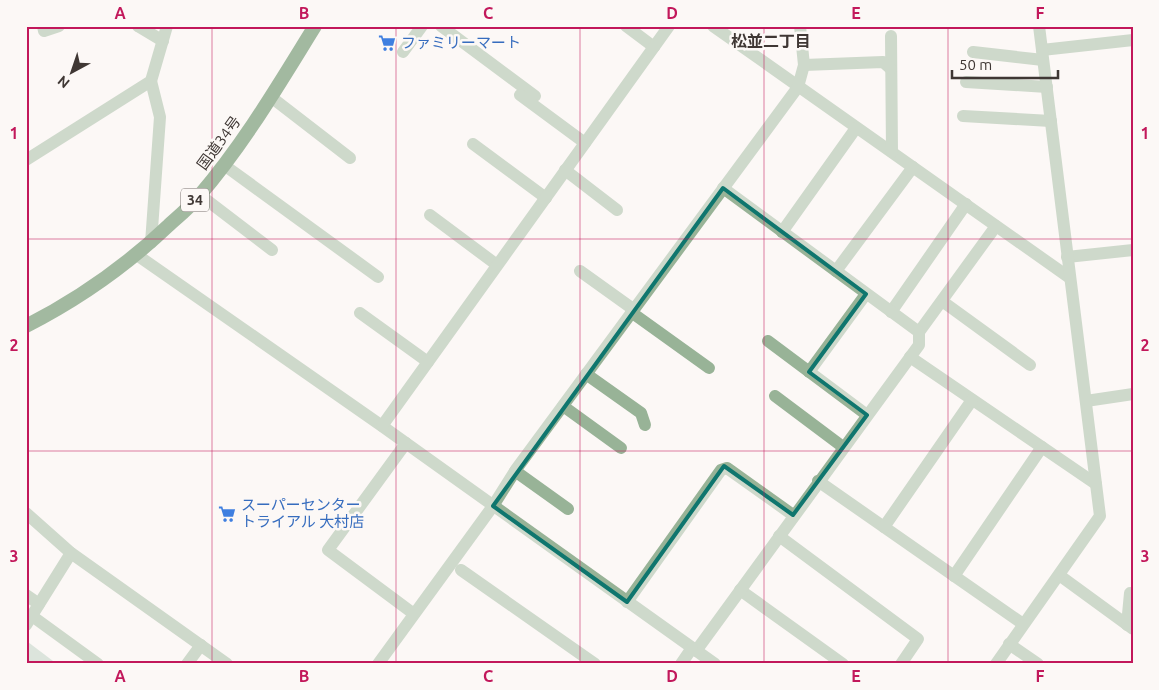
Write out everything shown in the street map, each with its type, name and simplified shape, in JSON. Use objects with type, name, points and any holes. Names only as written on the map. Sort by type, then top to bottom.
[{"type":"highway","name":"国道34号","points":[[26,326],[57,310],[101,283],[137,255],[200,195],[224,165],[271,97],[315,26]]},
{"type":"street","points":[[43,26],[44,31],[59,26]]},
{"type":"street","points":[[138,26],[163,42]]},
{"type":"street","points":[[150,243],[160,117],[151,81],[167,26]]},
{"type":"street","points":[[626,26],[654,47]]},
{"type":"street","points":[[382,426],[669,26]]},
{"type":"street","points":[[713,26],[1070,278]]},
{"type":"street","points":[[378,664],[493,506],[515,471],[798,87],[804,65],[800,26]]},
{"type":"street","points":[[996,664],[1100,516],[1039,26]]},
{"type":"street","points":[[403,52],[430,28],[535,96]]},
{"type":"street","points":[[891,36],[892,152]]},
{"type":"street","points":[[972,52],[1043,55],[1133,40]]},
{"type":"street","points":[[804,65],[883,62],[891,69]]},
{"type":"street","points":[[499,80],[584,143]]},
{"type":"street","points":[[26,160],[151,81]]},
{"type":"street","points":[[966,82],[1047,87]]},
{"type":"street","points":[[271,97],[350,158]]},
{"type":"street","points":[[963,116],[1051,121]]},
{"type":"street","points":[[782,232],[856,128]]},
{"type":"street","points":[[473,144],[546,198]]},
{"type":"street","points":[[224,165],[378,277]]},
{"type":"street","points":[[836,271],[913,167]]},
{"type":"street","points":[[565,170],[617,210]]},
{"type":"street","points":[[723,188],[919,332]]},
{"type":"street","points":[[200,195],[272,250]]},
{"type":"street","points":[[891,312],[966,204]]},
{"type":"street","points":[[430,216],[497,265]]},
{"type":"street","points":[[681,664],[740,590],[910,357],[918,345],[919,332],[996,226]]},
{"type":"street","points":[[1067,257],[1133,250]]},
{"type":"street","points":[[137,255],[382,426],[715,664]]},
{"type":"street","points":[[580,271],[709,368]]},
{"type":"street","points":[[809,372],[866,294]]},
{"type":"street","points":[[942,301],[1030,365]]},
{"type":"street","points":[[360,313],[428,362]]},
{"type":"street","points":[[768,341],[867,415]]},
{"type":"street","points":[[910,357],[1096,484]]},
{"type":"street","points":[[586,374],[641,413],[645,425]]},
{"type":"street","points":[[1086,401],[1133,394]]},
{"type":"street","points":[[775,396],[843,447]]},
{"type":"street","points":[[884,527],[972,400]]},
{"type":"street","points":[[563,406],[621,448]]},
{"type":"street","points":[[406,443],[328,550],[414,614]]},
{"type":"street","points":[[954,576],[1042,447]]},
{"type":"street","points":[[627,602],[721,470],[727,468],[793,515]]},
{"type":"street","points":[[515,471],[568,509]]},
{"type":"street","points":[[818,481],[1023,624]]},
{"type":"street","points":[[26,513],[71,553],[227,664]]},
{"type":"street","points":[[778,536],[918,639],[901,664]]},
{"type":"street","points":[[71,553],[29,621],[98,664]]},
{"type":"street","points":[[460,570],[595,664]]},
{"type":"street","points":[[1058,575],[1130,627]]},
{"type":"street","points":[[740,590],[843,664]]},
{"type":"street","points":[[1130,593],[1130,627]]},
{"type":"street","points":[[26,595],[39,604]]},
{"type":"street","points":[[1009,644],[1038,664]]},
{"type":"street","points":[[187,664],[201,645]]},
{"type":"highlighted area","points":[[723,188],[866,294],[809,372],[867,415],[793,515],[724,466],[627,602],[493,506]]},
{"type":"green space","points":[[28,642],[53,661],[51,664],[26,664]]},
{"type":"place","name":"ファミリーマート","points":[[387,43]]},
{"type":"place","name":"スーパーセンター トライアル 大村店","points":[[227,514]]},
{"type":"district","name":"松並二丁目","points":[[771,41]]}]
